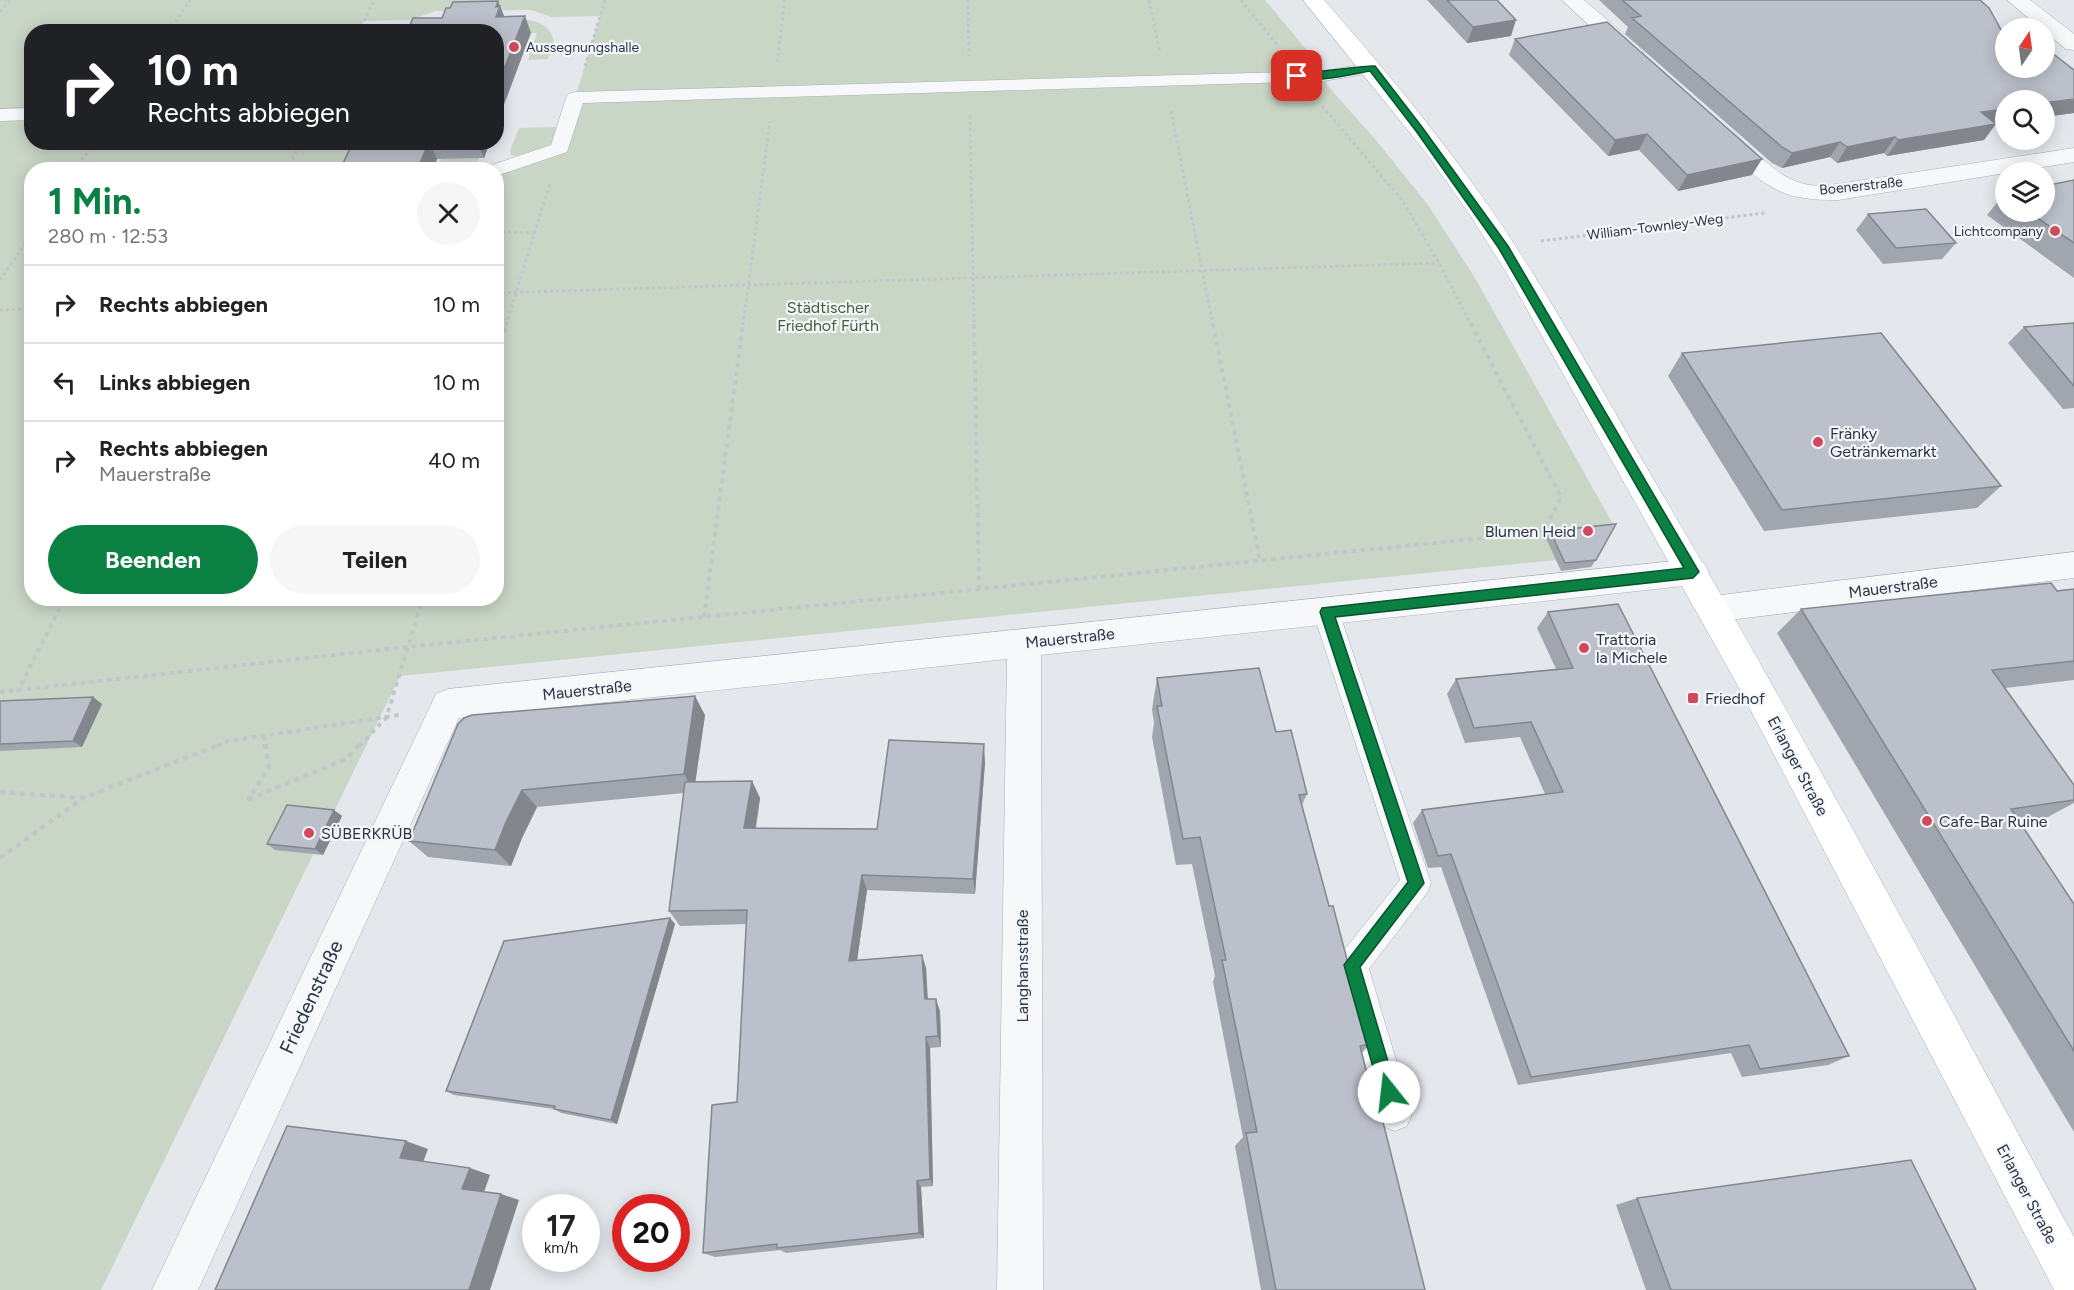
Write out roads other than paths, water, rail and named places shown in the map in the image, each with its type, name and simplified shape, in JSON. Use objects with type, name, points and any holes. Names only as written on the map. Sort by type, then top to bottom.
[{"type":"main road","name":"Erlanger Straße","points":[[1313,0],[1372,68],[1419,129],[1502,246],[1693,572],[2074,1282]]},
{"type":"street","points":[[1572,0],[1650,70]]},
{"type":"street","points":[[2017,0],[2074,44]]},
{"type":"street","name":"Boenerstraße","points":[[1711,124],[1763,170],[1802,192],[1838,192],[2074,155]]},
{"type":"street","name":"Mauerstraße","points":[[1713,609],[2074,565]]},
{"type":"street","name":"Mauerstraße","points":[[448,704],[1693,572]]},
{"type":"street","name":"Langhansstraße","points":[[1020,1290],[1024,643]]},
{"type":"street","name":"Friedenstraße","points":[[175,1290],[448,704]]},
{"type":"lane","points":[[504,167],[560,148],[575,98],[1323,76],[1372,68]]},
{"type":"lane","points":[[0,115],[24,114]]},
{"type":"lane","points":[[1326,612],[1416,883],[1352,965],[1395,1114]]},
{"type":"place","name":"Aussegnungshalle","points":[[514,47]]},
{"type":"place","name":"Lichtcompany","points":[[2055,231]]},
{"type":"place","name":"Fränky Getränkemarkt","points":[[1818,442]]},
{"type":"place","name":"Blumen Heid","points":[[1588,531]]},
{"type":"place","name":"Trattoria la Michele","points":[[1584,648]]},
{"type":"place","name":"Friedhof","points":[[1693,698]]},
{"type":"place","name":"Cafe-Bar Ruine","points":[[1927,821]]},
{"type":"place","name":"SÜBERKRÜB","points":[[309,833]]},
{"type":"park label","name":"Städtischer Friedhof Fürth","points":[[828,316]]}]
